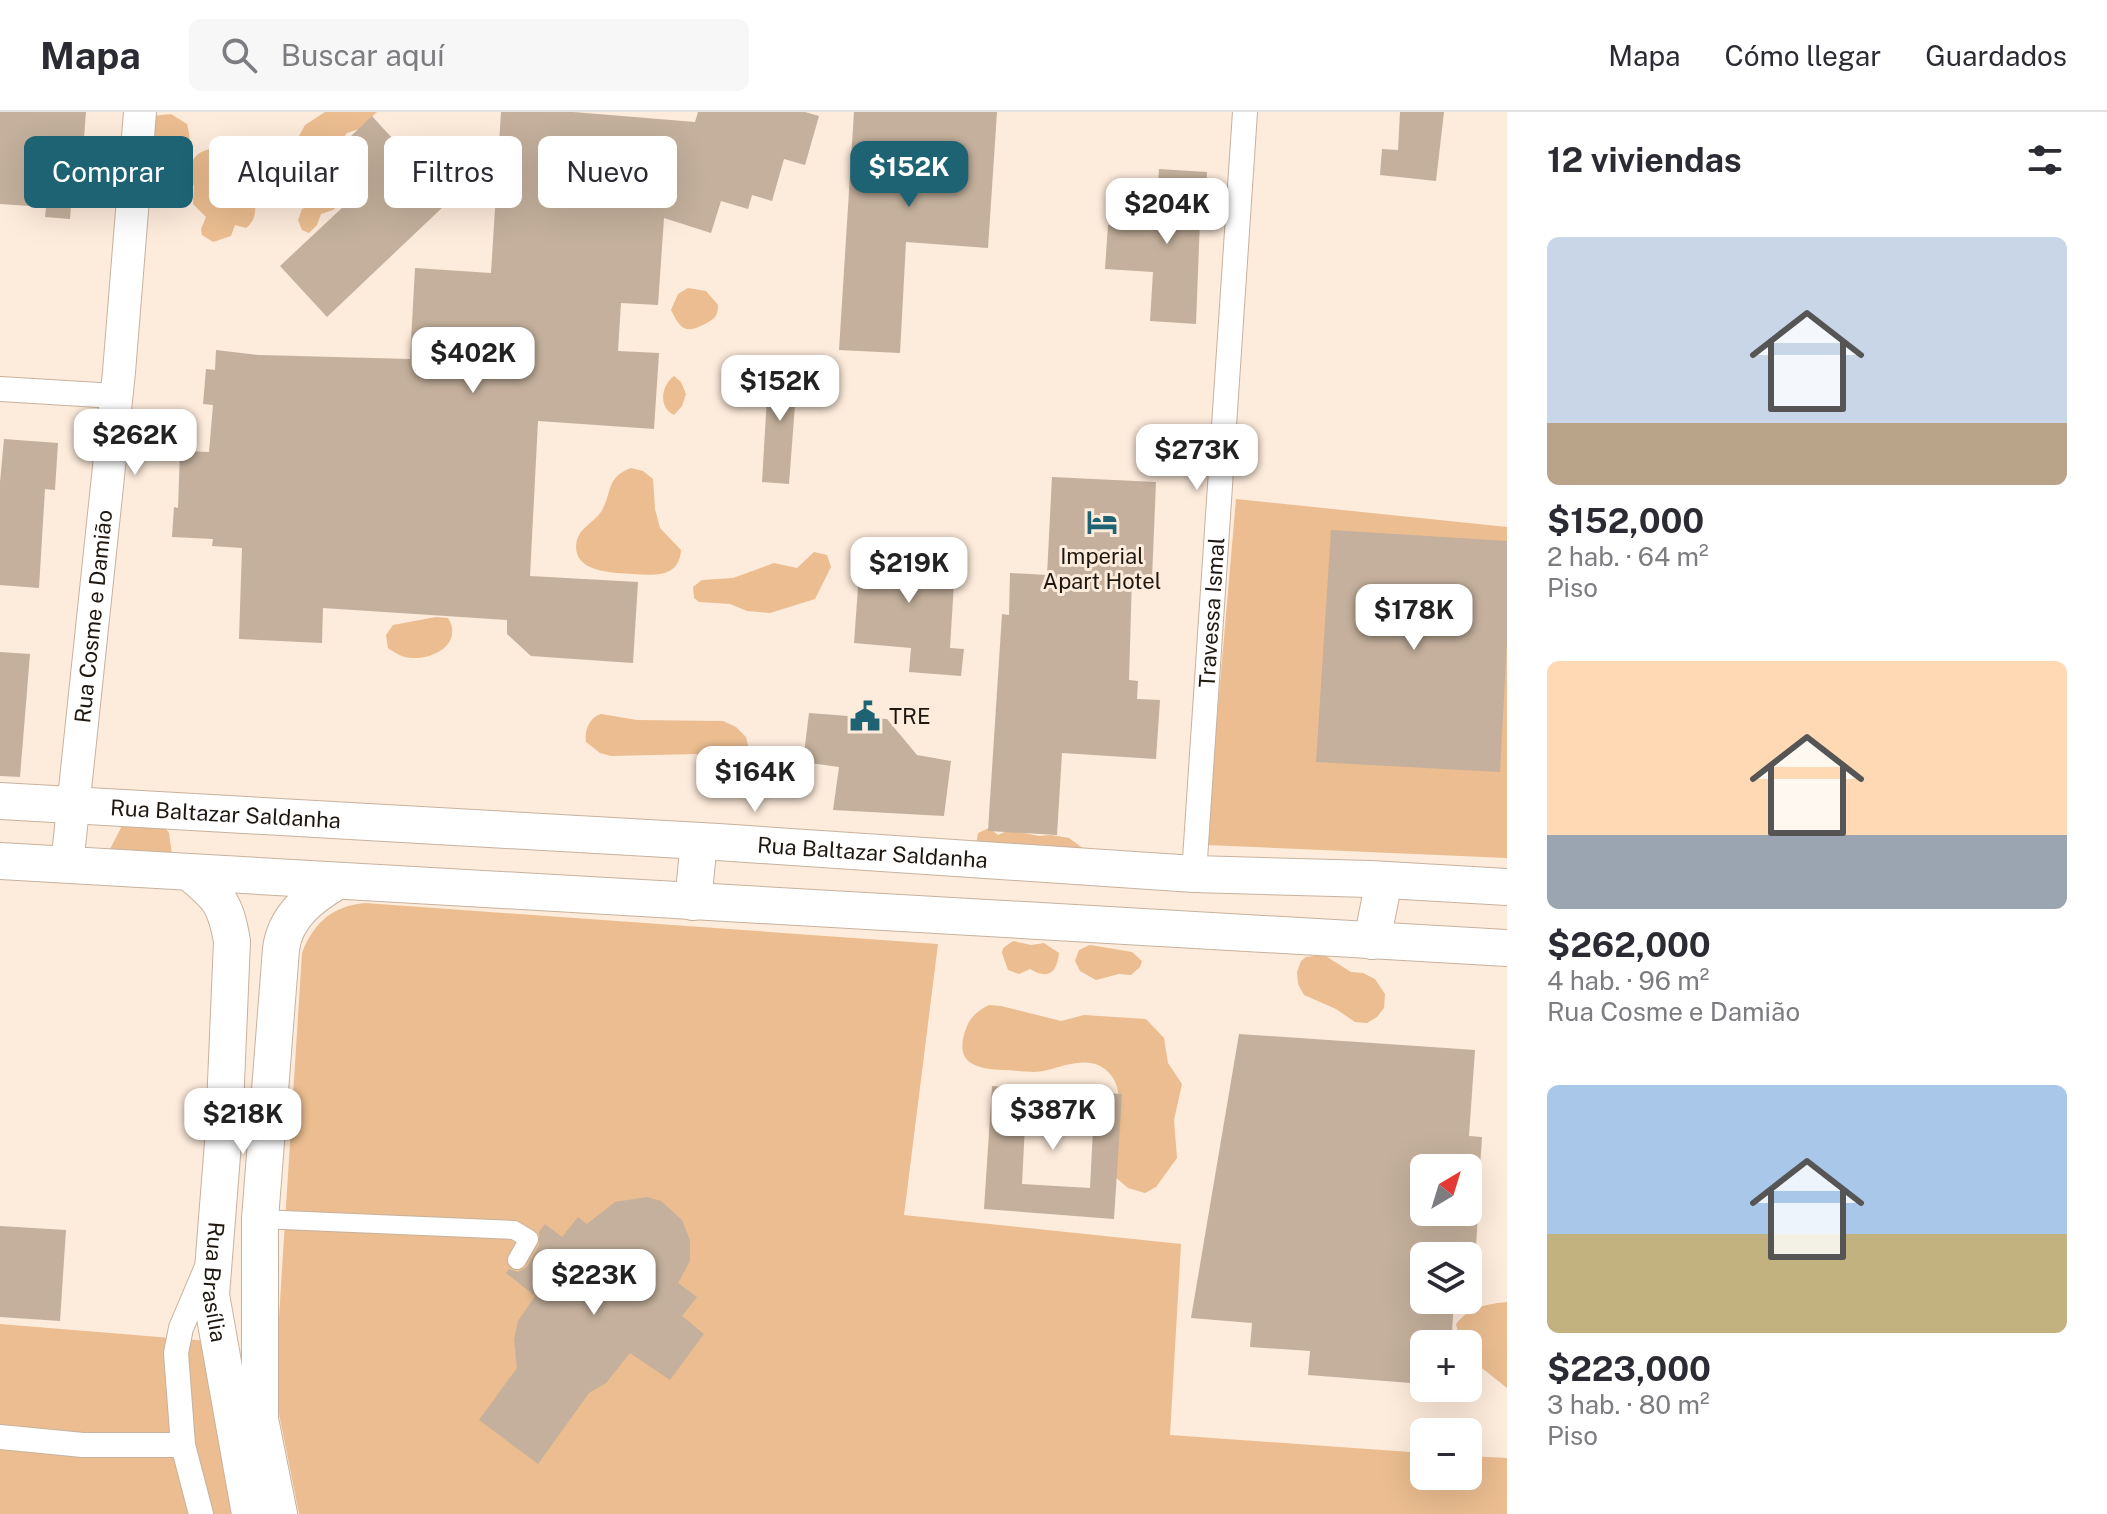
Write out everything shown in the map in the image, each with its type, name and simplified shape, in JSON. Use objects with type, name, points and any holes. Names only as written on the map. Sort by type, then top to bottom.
[{"type":"main road","name":"Rua Baltazar Saldanha","points":[[0,801],[71,835],[189,872],[1507,948]]},
{"type":"main road","name":"Rua Baltazar Saldanha","points":[[0,861],[71,835],[699,841],[1194,874],[1507,887]]},
{"type":"main road","points":[[693,902],[699,841]]},
{"type":"main road","name":"Rua Brasília","points":[[189,872],[220,899],[227,914],[232,941],[224,1130],[211,1295],[250,1514]]},
{"type":"main road","points":[[1372,941],[1384,880]]},
{"type":"main road","name":"Rua Brasília","points":[[279,1514],[260,1419],[260,1219],[282,940],[304,905],[336,882]]},
{"type":"street","name":"Rua Cosme e Damião","points":[[71,835],[140,112]]},
{"type":"street","name":"Travessa Ismal","points":[[1194,874],[1245,112]]},
{"type":"street","points":[[0,389],[115,396]]},
{"type":"street","points":[[224,1130],[266,1133]]},
{"type":"street","points":[[260,1219],[514,1230],[529,1239],[517,1260]]},
{"type":"street","points":[[201,1514],[183,1445],[176,1353],[181,1328],[216,1247]]},
{"type":"street","points":[[0,1437],[83,1445],[183,1445]]},
{"type":"shaded area","points":[[325,112],[377,112],[359,129],[345,136],[299,136],[305,125]]},
{"type":"shaded area","points":[[171,114],[187,124],[190,136],[149,136],[145,130],[153,116]]},
{"type":"shaded area","points":[[209,149],[209,208],[255,208],[253,219],[246,228],[235,225],[231,236],[213,242],[202,235],[206,217],[193,204],[193,160]]},
{"type":"shaded area","points":[[335,208],[321,214],[317,225],[309,233],[302,230],[298,220],[302,209]]},
{"type":"shaded area","points":[[688,288],[706,291],[718,305],[713,319],[688,329],[681,326],[671,310],[678,294]]},
{"type":"shaded area","points":[[674,376],[681,382],[686,394],[682,406],[674,415],[665,407],[663,396],[666,385]]},
{"type":"shaded area","points":[[631,468],[643,471],[653,479],[660,528],[681,550],[679,559],[670,571],[649,575],[605,572],[586,565],[576,551],[579,536],[601,512],[613,481]]},
{"type":"shaded area","points":[[1236,499],[1507,527],[1507,858],[1206,845]]},
{"type":"shaded area","points":[[814,552],[827,555],[831,567],[815,599],[770,613],[747,611],[730,604],[699,602],[694,598],[693,587],[702,580],[733,578],[774,563],[797,568]]},
{"type":"shaded area","points":[[436,617],[448,618],[452,627],[450,641],[438,652],[422,658],[410,658],[388,648],[386,635],[393,625]]},
{"type":"shaded area","points":[[601,714],[637,720],[723,721],[736,727],[746,737],[749,749],[742,758],[730,760],[696,754],[611,756],[600,753],[586,742],[589,725]]},
{"type":"shaded area","points":[[124,822],[164,826],[169,833],[172,855],[108,853]]},
{"type":"shaded area","points":[[989,828],[998,835],[1009,830],[1069,838],[1084,849],[976,845],[978,833]]},
{"type":"shaded area","points":[[365,903],[938,944],[904,1215],[1181,1244],[1170,1435],[1410,1452],[1410,1490],[1482,1490],[1482,1457],[1507,1458],[1507,1514],[299,1514],[275,1381],[302,953],[319,924],[334,912]]},
{"type":"shaded area","points":[[1013,941],[1031,945],[1044,943],[1059,953],[1054,970],[1042,974],[1030,969],[1019,974],[1008,970],[1002,953],[1003,948]]},
{"type":"shaded area","points":[[1090,945],[1132,952],[1142,961],[1140,967],[1131,975],[1119,974],[1096,980],[1080,971],[1075,961],[1079,950]]},
{"type":"shaded area","points":[[1324,955],[1351,972],[1375,979],[1385,994],[1384,1008],[1377,1017],[1367,1023],[1355,1022],[1336,1009],[1304,995],[1298,984],[1297,972],[1301,961],[1306,957]]},
{"type":"shaded area","points":[[989,1005],[1061,1021],[1084,1015],[1146,1019],[1164,1038],[1168,1063],[1182,1084],[1174,1120],[1177,1158],[1156,1187],[1145,1193],[1128,1188],[1115,1177],[1119,1094],[1110,1074],[1103,1068],[1079,1063],[1030,1072],[982,1068],[968,1061],[962,1048],[967,1026],[976,1013]]},
{"type":"shaded area","points":[[1507,1302],[1507,1388],[1482,1368],[1482,1330],[1458,1330],[1456,1324],[1467,1314],[1482,1314],[1482,1306]]},
{"type":"shaded area","points":[[0,1324],[208,1341],[243,1514],[0,1514]]},
{"type":"building","points":[[0,112],[86,112],[84,136],[24,136],[24,206],[0,204]]},
{"type":"building","points":[[501,112],[573,112],[695,122],[698,112],[805,112],[819,116],[805,165],[784,159],[772,201],[752,195],[748,209],[721,201],[711,233],[664,218],[658,305],[621,303],[618,351],[659,353],[654,429],[538,421],[530,576],[638,582],[633,663],[531,656],[507,634],[507,620],[323,608],[322,643],[239,639],[242,548],[212,546],[213,539],[172,537],[174,507],[178,508],[180,451],[209,452],[213,405],[203,404],[206,369],[215,370],[216,350],[259,355],[410,359],[415,268],[491,273],[495,208],[522,208],[522,136],[500,136]]},
{"type":"building","points":[[854,112],[997,112],[988,248],[906,242],[900,353],[839,350]]},
{"type":"building","points":[[1400,112],[1444,112],[1436,181],[1380,175],[1382,149],[1398,150]]},
{"type":"building","points":[[372,116],[390,136],[384,136],[384,208],[442,208],[327,317],[280,266],[342,208],[368,208],[368,136],[351,136]]},
{"type":"building","points":[[1159,169],[1207,172],[1204,221],[1200,220],[1196,324],[1150,321],[1153,272],[1105,269],[1108,225],[1155,228]]},
{"type":"building","points":[[46,208],[71,208],[70,219],[45,217]]},
{"type":"building","points":[[769,363],[798,365],[789,484],[762,482]]},
{"type":"building","points":[[4,439],[58,443],[55,490],[45,489],[39,588],[0,585],[0,482]]},
{"type":"building","points":[[1052,477],[1156,482],[1152,578],[1132,577],[1129,680],[1138,681],[1137,699],[1160,700],[1156,759],[1062,753],[1057,835],[988,831],[1002,614],[1009,615],[1010,573],[1047,575]]},
{"type":"building","points":[[1331,530],[1507,541],[1507,640],[1500,772],[1316,762]]},
{"type":"building","points":[[861,546],[956,550],[950,648],[964,649],[961,676],[909,672],[911,648],[854,643]]},
{"type":"building","points":[[0,652],[30,654],[20,777],[0,776]]},
{"type":"building","points":[[809,713],[887,719],[917,755],[951,761],[944,816],[833,810],[839,767],[803,762]]},
{"type":"building","points":[[1239,1034],[1475,1050],[1469,1136],[1482,1137],[1481,1154],[1410,1154],[1410,1226],[1477,1226],[1476,1242],[1410,1242],[1410,1314],[1453,1314],[1452,1330],[1410,1330],[1410,1383],[1308,1375],[1310,1351],[1250,1347],[1252,1323],[1191,1318]]},
{"type":"building","points":[[992,1086],[1122,1094],[1114,1219],[984,1209]],"holes":[[[1025,1125],[1093,1129],[1090,1188],[1022,1184]]]},
{"type":"building","points":[[647,1197],[661,1201],[682,1220],[690,1240],[690,1261],[678,1283],[697,1297],[682,1316],[704,1334],[670,1380],[630,1353],[606,1383],[589,1393],[538,1464],[479,1420],[517,1368],[514,1340],[518,1321],[535,1296],[506,1273],[509,1269],[518,1272],[527,1267],[539,1245],[539,1232],[545,1224],[562,1237],[578,1217],[587,1224],[615,1202]]},
{"type":"building","points":[[0,1226],[66,1230],[60,1321],[0,1317]]},
{"type":"place","name":"Imperial Apart Hotel","points":[[1102,522]]},
{"type":"place","name":"TRE","points":[[865,716]]}]
